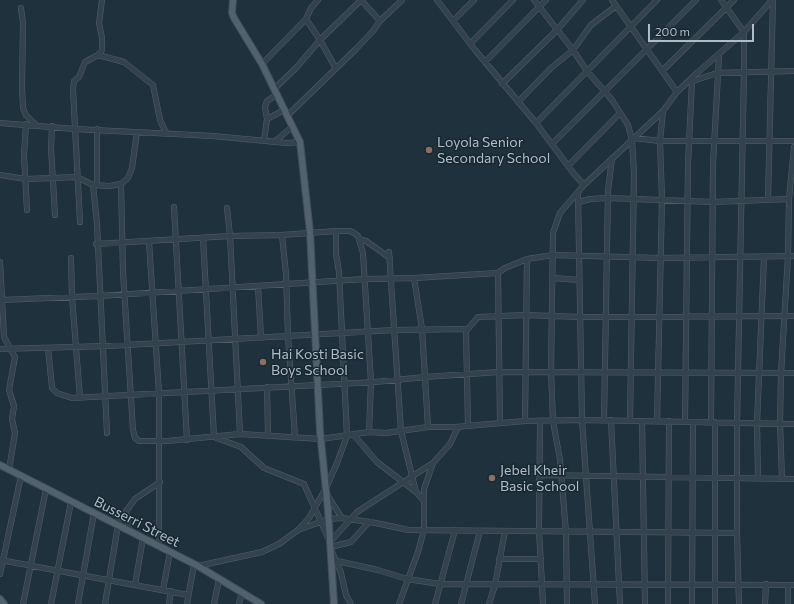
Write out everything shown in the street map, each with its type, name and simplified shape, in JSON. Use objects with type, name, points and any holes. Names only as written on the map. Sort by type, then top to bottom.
[{"type":"main road","points":[[233,0],[232,12],[234,18],[262,64],[300,142],[310,232],[321,439],[329,519],[334,604]]},
{"type":"main road","name":"Busserri Street","points":[[0,465],[196,565],[261,604]]},
{"type":"main road","points":[[0,599],[4,604]]},
{"type":"street","points":[[80,222],[74,81],[79,77],[85,62],[98,55],[103,44],[99,27],[102,0]]},
{"type":"street","points":[[262,64],[306,19],[310,8],[318,0]]},
{"type":"street","points":[[264,141],[267,120],[265,107],[267,101],[320,40],[361,0],[380,21]]},
{"type":"street","points":[[267,120],[285,113],[368,37],[380,21],[402,0]]},
{"type":"street","points":[[437,0],[470,44],[536,123],[584,185]]},
{"type":"street","points":[[453,21],[474,0]]},
{"type":"street","points":[[470,44],[513,0]]},
{"type":"street","points":[[534,0],[556,31],[573,50],[587,71],[605,91],[628,125],[633,139],[630,421]]},
{"type":"street","points":[[485,62],[546,0]]},
{"type":"street","points":[[502,84],[556,31],[583,0]]},
{"type":"street","points":[[612,0],[663,70],[677,92]]},
{"type":"street","points":[[536,123],[657,0]]},
{"type":"street","points":[[552,144],[696,0]]},
{"type":"street","points":[[721,0],[744,32],[737,423],[737,533],[739,604]]},
{"type":"street","points":[[663,70],[734,0]]},
{"type":"street","points":[[567,604],[568,585],[566,533],[561,474],[553,420],[551,372],[553,233],[556,220],[560,213],[578,194],[584,185],[663,111],[677,92],[719,56],[744,32],[773,0]]},
{"type":"street","points":[[768,199],[773,0]]},
{"type":"street","points":[[518,102],[551,68],[573,50],[591,25],[616,6]]},
{"type":"street","points":[[21,8],[23,23],[23,108],[26,115],[36,125]]},
{"type":"street","points":[[306,19],[335,67]]},
{"type":"street","points":[[98,55],[124,62],[153,85],[160,120],[166,133]]},
{"type":"street","points":[[715,604],[715,479],[712,316],[714,141],[719,56]]},
{"type":"street","points":[[689,82],[717,73],[772,70],[794,71]]},
{"type":"street","points":[[685,422],[685,316],[689,82]]},
{"type":"street","points":[[657,421],[662,199],[660,141],[663,111]]},
{"type":"street","points":[[568,166],[620,113]]},
{"type":"street","points":[[0,122],[76,129],[166,133],[274,142],[300,142]]},
{"type":"street","points":[[26,124],[24,155],[27,210]]},
{"type":"street","points":[[52,126],[51,148],[54,178],[55,215]]},
{"type":"street","points":[[274,142],[292,127]]},
{"type":"street","points":[[97,129],[95,185],[96,244],[107,433]]},
{"type":"street","points":[[0,175],[26,179],[77,177],[95,185],[109,186],[121,184],[128,178],[132,168],[137,132]]},
{"type":"street","points":[[633,139],[660,141],[794,141]]},
{"type":"street","points":[[782,479],[780,373],[783,317],[791,256],[789,199],[794,147]]},
{"type":"street","points":[[604,420],[607,198],[612,158]]},
{"type":"street","points":[[121,184],[122,243],[132,396],[135,438],[139,442],[187,440],[240,434],[321,439],[369,432],[401,431],[428,427],[458,427],[500,422],[553,420],[737,423],[758,422],[794,424]]},
{"type":"street","points":[[578,194],[580,256],[580,373],[595,604]]},
{"type":"street","points":[[579,202],[590,199],[607,198],[713,202],[789,199]]},
{"type":"street","points":[[174,207],[187,440]]},
{"type":"street","points":[[227,208],[230,236],[240,434]]},
{"type":"street","points":[[187,604],[188,594],[196,565],[262,552],[279,544],[298,530],[309,518],[326,488],[347,436],[339,281],[336,254],[336,231]]},
{"type":"street","points":[[96,244],[230,236],[282,236],[310,232],[350,231],[359,239],[366,241],[390,258]]},
{"type":"street","points":[[282,236],[287,284],[288,336],[295,437]]},
{"type":"street","points":[[203,238],[214,437]]},
{"type":"street","points":[[359,239],[363,253],[371,382],[369,432]]},
{"type":"street","points":[[149,242],[159,393],[159,546]]},
{"type":"street","points":[[389,252],[392,278],[401,431],[416,492]]},
{"type":"street","points":[[2,300],[125,295],[364,279],[414,278],[498,273],[505,268],[527,259],[553,255],[632,258],[791,256]]},
{"type":"street","points":[[758,479],[759,373],[763,316],[764,257]]},
{"type":"street","points":[[72,258],[72,297],[80,398]]},
{"type":"street","points":[[525,421],[527,259]]},
{"type":"street","points":[[0,262],[4,337],[15,357]]},
{"type":"street","points":[[498,273],[500,422]]},
{"type":"street","points":[[414,278],[422,329],[428,427]]},
{"type":"street","points":[[553,278],[579,280]]},
{"type":"street","points":[[258,286],[261,338]]},
{"type":"street","points":[[0,349],[129,345],[402,329],[466,329],[478,317],[498,316],[794,316]]},
{"type":"street","points":[[395,340],[402,329]]},
{"type":"street","points":[[466,329],[468,425]]},
{"type":"street","points":[[48,348],[52,388],[57,393],[64,396],[80,398],[344,384],[499,372],[794,373]]},
{"type":"street","points":[[9,470],[15,433],[12,420],[14,406],[8,390],[15,357],[21,349]]},
{"type":"street","points":[[267,387],[268,435]]},
{"type":"street","points":[[611,420],[620,604]]},
{"type":"street","points":[[540,421],[539,530],[543,585],[542,604]]},
{"type":"street","points":[[642,421],[645,604]]},
{"type":"street","points":[[668,604],[669,421]]},
{"type":"street","points":[[692,604],[693,422]]},
{"type":"street","points":[[330,544],[350,518],[433,463],[450,444],[458,427]]},
{"type":"street","points":[[354,434],[377,462],[416,492],[424,501]]},
{"type":"street","points":[[214,437],[241,447],[264,468],[304,484],[337,562],[346,595],[352,604]]},
{"type":"street","points":[[399,604],[418,552],[424,530],[426,481],[433,463]]},
{"type":"street","points":[[539,475],[561,474],[715,479],[794,479]]},
{"type":"street","points":[[0,574],[1,560],[21,476]]},
{"type":"street","points":[[105,604],[117,525],[135,499],[160,482]]},
{"type":"street","points":[[23,604],[46,489]]},
{"type":"street","points":[[327,495],[342,518]]},
{"type":"street","points":[[51,604],[71,502]]},
{"type":"street","points":[[126,512],[130,532]]},
{"type":"street","points":[[78,604],[94,513]]},
{"type":"street","points":[[298,530],[329,519],[350,518],[408,530],[539,530],[566,533],[737,533]]},
{"type":"street","points":[[330,544],[351,542],[369,522]]},
{"type":"street","points":[[434,604],[455,530]]},
{"type":"street","points":[[461,604],[480,531]]},
{"type":"street","points":[[489,604],[505,531]]},
{"type":"street","points":[[135,585],[143,538]]},
{"type":"street","points":[[163,590],[170,552]]},
{"type":"street","points":[[500,559],[540,559]]},
{"type":"street","points":[[1,560],[188,594]]},
{"type":"street","points":[[337,562],[378,570],[407,580],[440,584],[595,586],[668,584],[794,585]]},
{"type":"street","points":[[214,604],[219,579]]},
{"type":"street","points":[[765,604],[766,584]]},
{"type":"street","points":[[788,585],[788,604]]},
{"type":"street","points":[[169,604],[171,591]]},
{"type":"street","points":[[239,604],[242,592]]},
{"type":"place","name":"Loyola Senior Secondary School","points":[[429,150]]},
{"type":"place","name":"Hai Kosti Basic Boys School","points":[[263,362]]},
{"type":"place","name":"Jebel Kheir Basic School","points":[[492,478]]}]
